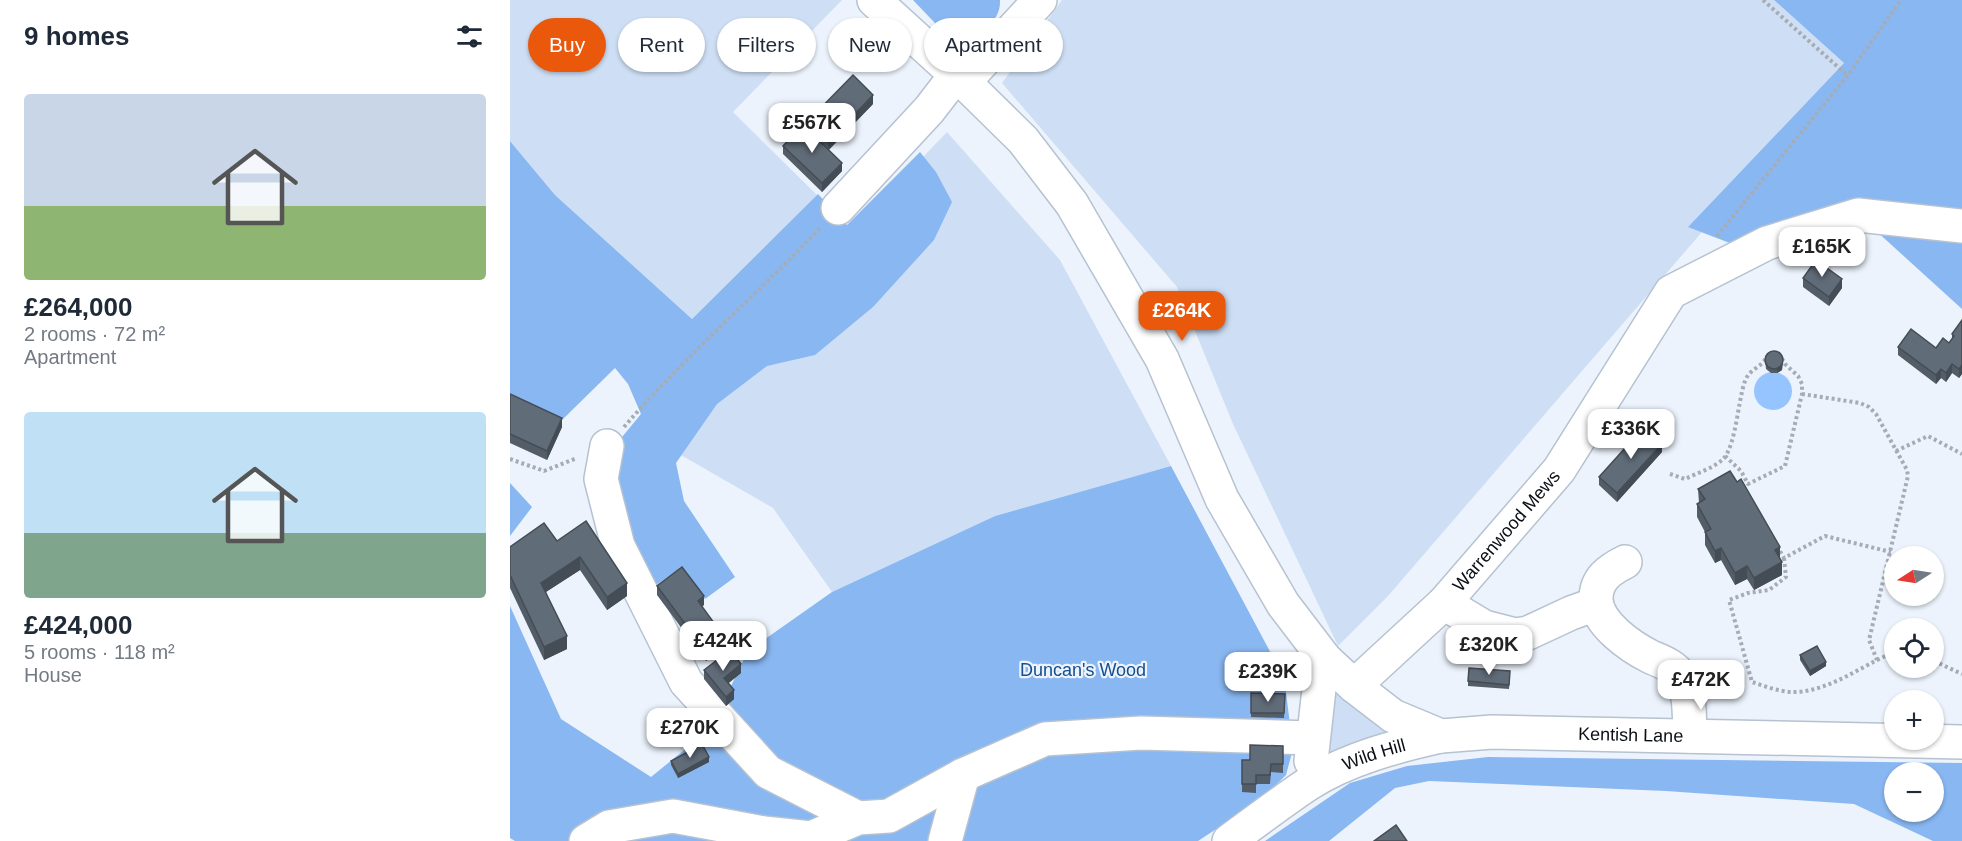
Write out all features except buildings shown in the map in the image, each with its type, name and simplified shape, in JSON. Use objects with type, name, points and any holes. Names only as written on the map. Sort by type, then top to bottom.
[{"type":"main road","name":"Kentish Lane","points":[[874,0],[960,78],[1023,140],[1072,204],[1162,359],[1222,499],[1283,604],[1325,659],[1354,686],[1393,716],[1441,736],[1492,732],[1962,742]]},
{"type":"main road","points":[[832,215],[928,110],[1040,0]]},
{"type":"main road","name":"Warrenwood Mews","points":[[1354,686],[1444,603],[1559,470],[1671,292],[1767,243],[1858,215],[1962,226]]},
{"type":"main road","points":[[607,446],[601,479],[618,546],[686,682],[768,772],[858,818]]},
{"type":"main road","points":[[1625,562],[1606,573],[1596,587],[1596,604],[1613,632],[1649,656],[1671,666],[1681,678],[1688,698],[1690,736]]},
{"type":"main road","points":[[1444,603],[1484,627],[1515,634],[1528,633],[1596,604]]},
{"type":"main road","points":[[1309,783],[1320,680],[1325,659]]},
{"type":"main road","points":[[586,841],[609,827],[673,816],[764,833],[811,838],[858,818],[889,816],[963,775],[1045,739],[1142,733],[1313,738]]},
{"type":"main road","name":"Wild Hill","points":[[1229,841],[1309,783],[1346,764],[1441,736]]},
{"type":"main road","points":[[945,841],[963,775]]},
{"type":"path","points":[[1763,0],[1848,75]]},
{"type":"path","points":[[1715,238],[1848,75],[1901,0]]},
{"type":"path","points":[[510,459],[544,471],[607,446],[647,400],[782,268],[832,215]]},
{"type":"path","points":[[1748,484],[1785,466],[1802,394],[1802,384],[1798,376],[1785,364],[1780,354],[1774,353]]},
{"type":"path","points":[[1670,474],[1685,479],[1720,461],[1725,456],[1731,441],[1745,380],[1753,369],[1764,363],[1768,355]]},
{"type":"path","points":[[1802,394],[1860,404],[1869,407],[1876,414],[1908,476],[1892,546]]},
{"type":"path","points":[[1896,451],[1928,436],[1962,454]]},
{"type":"path","points":[[1725,456],[1741,471],[1748,484],[1748,491]]},
{"type":"path","points":[[1784,558],[1825,536],[1884,550]]},
{"type":"path","points":[[1774,539],[1784,558],[1786,577],[1769,591],[1748,593],[1729,600],[1752,682],[1792,692],[1813,689],[1836,681],[1884,656]]},
{"type":"path","points":[[1877,660],[1869,640],[1884,580]]},
{"type":"path","points":[[1944,666],[1962,674]]},
{"type":"shaded area","points":[[510,0],[842,0],[816,27],[816,18],[717,18],[717,72],[772,72],[733,112],[817,195],[692,319],[555,195],[510,141]]},
{"type":"shaded area","points":[[1062,0],[1774,0],[1844,63],[1689,226],[1702,232],[1388,596],[1338,646],[1233,424],[1177,287],[1002,83],[1010,72],[1063,72],[1063,18],[1049,18]]},
{"type":"shaded area","points":[[947,132],[1060,260],[1171,466],[995,516],[832,592],[773,508],[653,439]]},
{"type":"shaded area","points":[[1773,372],[1786,378],[1792,391],[1786,404],[1773,410],[1760,404],[1754,391],[1760,378]]},
{"type":"shaded area","points":[[1335,692],[1365,715],[1400,733],[1336,755],[1330,752],[1325,746]]},
{"type":"green space","points":[[913,0],[1000,0],[995,18],[930,18]]},
{"type":"green space","points":[[1774,0],[1962,0],[1962,309],[1863,219],[1735,245],[1688,227],[1844,63]]},
{"type":"green space","points":[[510,141],[555,195],[692,319],[818,194],[847,225],[920,152],[936,172],[952,202],[934,240],[873,307],[815,355],[767,366],[717,404],[676,463],[684,501],[735,577],[705,599],[682,567],[649,590],[606,487],[613,448],[641,414],[628,384],[615,368],[562,420],[510,399]]},
{"type":"green space","name":"Duncan's Wood","points":[[1171,466],[1274,659],[1285,684],[1293,749],[1286,775],[1262,799],[1198,841],[515,841],[510,838],[510,606],[561,719],[651,777],[710,729],[748,651],[832,592],[995,516]]},
{"type":"green space","points":[[510,483],[532,507],[510,536]]},
{"type":"green space","points":[[1488,757],[1884,762],[1884,818],[1854,804],[1666,791],[1429,781],[1395,788],[1329,841],[1265,841],[1350,783],[1407,766]]},
{"type":"green space","points":[[1944,763],[1962,763],[1962,841],[1933,841],[1892,822],[1944,822]]}]
